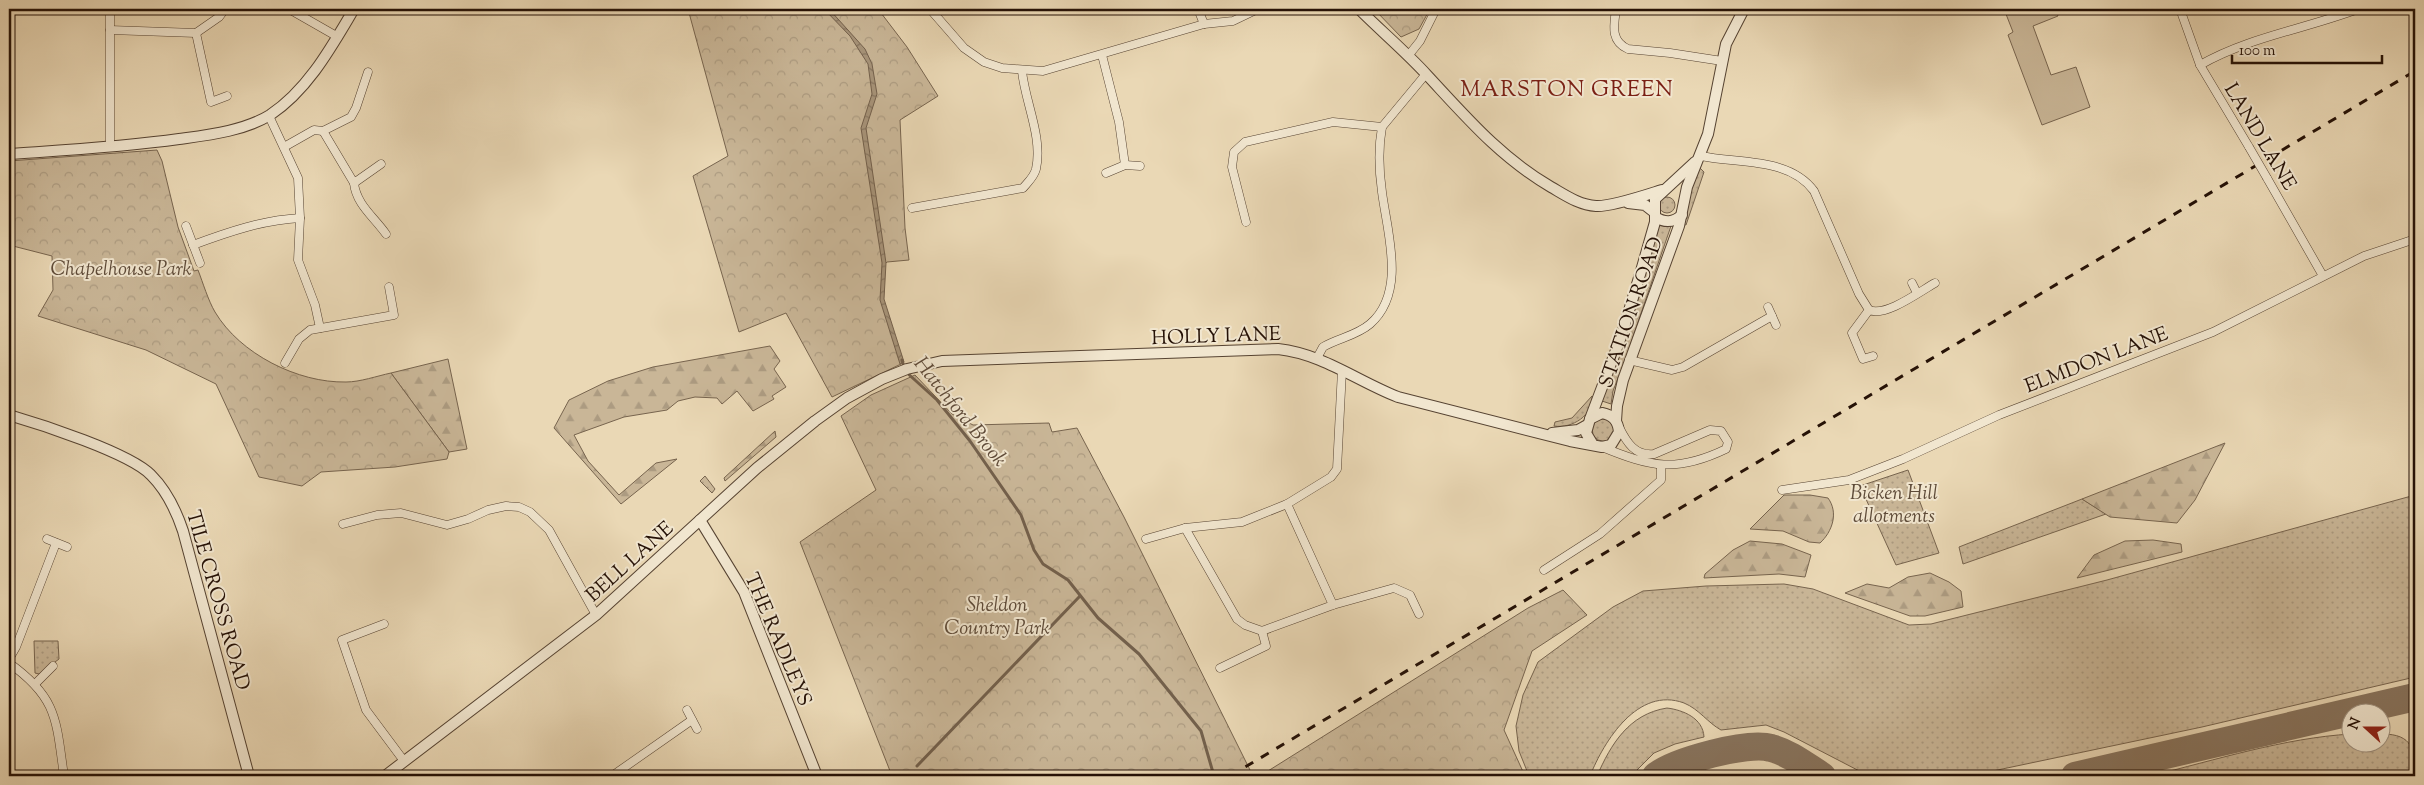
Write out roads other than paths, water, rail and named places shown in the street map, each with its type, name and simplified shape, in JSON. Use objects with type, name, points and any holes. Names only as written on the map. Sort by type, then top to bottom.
[{"type":"street","points":[[110,9],[110,147]]},
{"type":"street","points":[[110,30],[196,33],[219,17],[225,9]]},
{"type":"street","points":[[289,9],[338,36]]},
{"type":"street","points":[[9,154],[110,147],[202,136],[242,126],[269,116],[300,88],[338,36],[354,9]]},
{"type":"street","points":[[930,9],[964,48],[984,62],[1002,68],[1022,71],[1043,71],[1204,24],[1233,21],[1258,9]]},
{"type":"street","points":[[1198,9],[1204,24]]},
{"type":"street","points":[[1358,9],[1426,74],[1488,141],[1514,164],[1571,199],[1596,206],[1638,202],[1654,214]]},
{"type":"street","points":[[1408,56],[1420,41],[1436,9]]},
{"type":"street","points":[[1616,9],[1614,30],[1617,41],[1623,47],[1670,52],[1722,61]]},
{"type":"street","name":"STATION ROAD","points":[[1618,424],[1617,406],[1629,360],[1682,215],[1688,187],[1708,134],[1722,61],[1732,30],[1744,9]]},
{"type":"street","name":"LAND LANE","points":[[2180,9],[2200,66],[2323,276]]},
{"type":"street","points":[[2200,66],[2220,54],[2248,43],[2358,9]]},
{"type":"street","points":[[196,33],[211,102],[227,96]]},
{"type":"street","points":[[1102,55],[1119,122],[1125,165]]},
{"type":"street","points":[[912,208],[1023,188],[1032,178],[1036,168],[1036,136],[1024,91],[1022,71]]},
{"type":"street","points":[[284,147],[314,130],[323,131],[351,116],[363,99],[368,72]]},
{"type":"street","points":[[1318,358],[1323,347],[1348,337],[1372,322],[1386,302],[1391,282],[1392,262],[1379,156],[1382,127],[1426,74]]},
{"type":"street","points":[[269,116],[298,178],[300,218],[298,260],[315,305],[320,328]]},
{"type":"street","points":[[1246,222],[1232,167],[1234,152],[1245,142],[1333,122],[1382,127]]},
{"type":"street","points":[[323,131],[354,183],[355,192],[361,204],[376,219],[386,234]]},
{"type":"street","points":[[1701,156],[1783,168],[1802,177],[1814,191],[1859,294],[1869,310],[1875,313],[1886,311],[1935,283]]},
{"type":"street","name":"STATION ROAD","points":[[1588,422],[1623,329],[1654,214],[1656,199],[1701,156]]},
{"type":"street","points":[[354,183],[381,164]]},
{"type":"street","points":[[1106,173],[1125,165],[1140,166]]},
{"type":"street","points":[[1620,203],[1664,190],[1679,195],[1685,203]]},
{"type":"street","name":"STATION ROAD","points":[[1654,214],[1662,221],[1672,222],[1682,215]]},
{"type":"street","points":[[194,245],[272,220],[300,218]]},
{"type":"street","points":[[186,226],[200,263]]},
{"type":"street","name":"ELMDON LANE","points":[[1782,490],[1849,480],[1904,460],[1999,414],[2213,332],[2364,256],[2415,239]]},
{"type":"street","points":[[1912,283],[1917,293]]},
{"type":"street","points":[[285,363],[299,339],[310,330],[394,314],[389,287]]},
{"type":"street","points":[[1768,307],[1776,325]]},
{"type":"street","points":[[1869,310],[1852,333],[1863,359],[1873,356]]},
{"type":"street","points":[[1629,360],[1672,370],[1683,367],[1772,316]]},
{"type":"street","name":"HOLLY LANE","points":[[895,373],[942,361],[1278,349],[1299,351],[1318,358],[1377,389],[1398,397],[1541,432],[1570,441],[1597,445]]},
{"type":"street","points":[[1146,539],[1185,528],[1242,522],[1288,504],[1331,477],[1337,469],[1342,370]]},
{"type":"street","name":"BELL LANE","points":[[385,776],[596,615],[793,437],[847,398],[895,373]]},
{"type":"street","name":"TILE CROSS ROAD","points":[[9,414],[96,446],[135,463],[150,473],[174,506],[183,531],[249,776]]},
{"type":"street","name":"HOLLY LANE","points":[[1541,432],[1563,433],[1578,430],[1602,414],[1611,416],[1618,424]]},
{"type":"street","points":[[1588,422],[1586,433],[1597,445],[1634,460],[1661,465],[1688,463],[1726,448],[1728,442],[1721,431],[1710,430],[1654,454],[1646,455],[1627,443],[1618,424]]},
{"type":"street","points":[[1597,445],[1615,441],[1618,436],[1618,424]]},
{"type":"street","points":[[1544,570],[1600,534],[1661,480],[1661,465]]},
{"type":"street","points":[[1288,504],[1333,605]]},
{"type":"street","points":[[344,524],[377,515],[401,513],[447,525],[468,519],[488,510],[506,506],[519,507],[530,512],[549,530],[596,615]]},
{"type":"street","name":"THE RADLEYS","points":[[700,520],[744,592],[817,776]]},
{"type":"street","points":[[1185,528],[1237,619],[1245,625],[1262,631],[1333,605],[1394,588],[1410,595],[1419,614]]},
{"type":"street","points":[[47,539],[67,547]]},
{"type":"street","points":[[9,659],[16,647],[56,543]]},
{"type":"street","points":[[384,624],[342,640],[366,710],[404,761]]},
{"type":"street","points":[[1220,668],[1266,646],[1262,631]]},
{"type":"street","points":[[9,664],[35,684],[53,710],[64,776]]},
{"type":"street","points":[[35,684],[54,666]]},
{"type":"street","points":[[687,710],[697,729]]},
{"type":"street","points":[[612,776],[692,720]]},
{"type":"water","points":[[824,9],[829,9],[865,49],[872,64],[877,94],[866,128],[886,263],[884,299],[904,362],[900,364],[880,300],[882,263],[861,128],[872,94],[868,64],[850,36]]},
{"type":"waterway","name":"Hatchford Brook","points":[[902,360],[905,371],[937,400],[970,441],[1021,515],[1034,550],[1043,564],[1068,580],[1098,618],[1139,654],[1201,731],[1214,776]]},
{"type":"waterway","points":[[917,766],[1080,596]]},
{"type":"railway","points":[[1230,776],[2415,71]]},
{"type":"district","name":"MARSTON GREEN","points":[[1567,88]]},
{"type":"park label","name":"Chapelhouse Park","points":[[121,268]]},
{"type":"park label","name":"Bicken Hill allotments","points":[[1894,504]]},
{"type":"park label","name":"Sheldon Country Park","points":[[997,616]]}]
